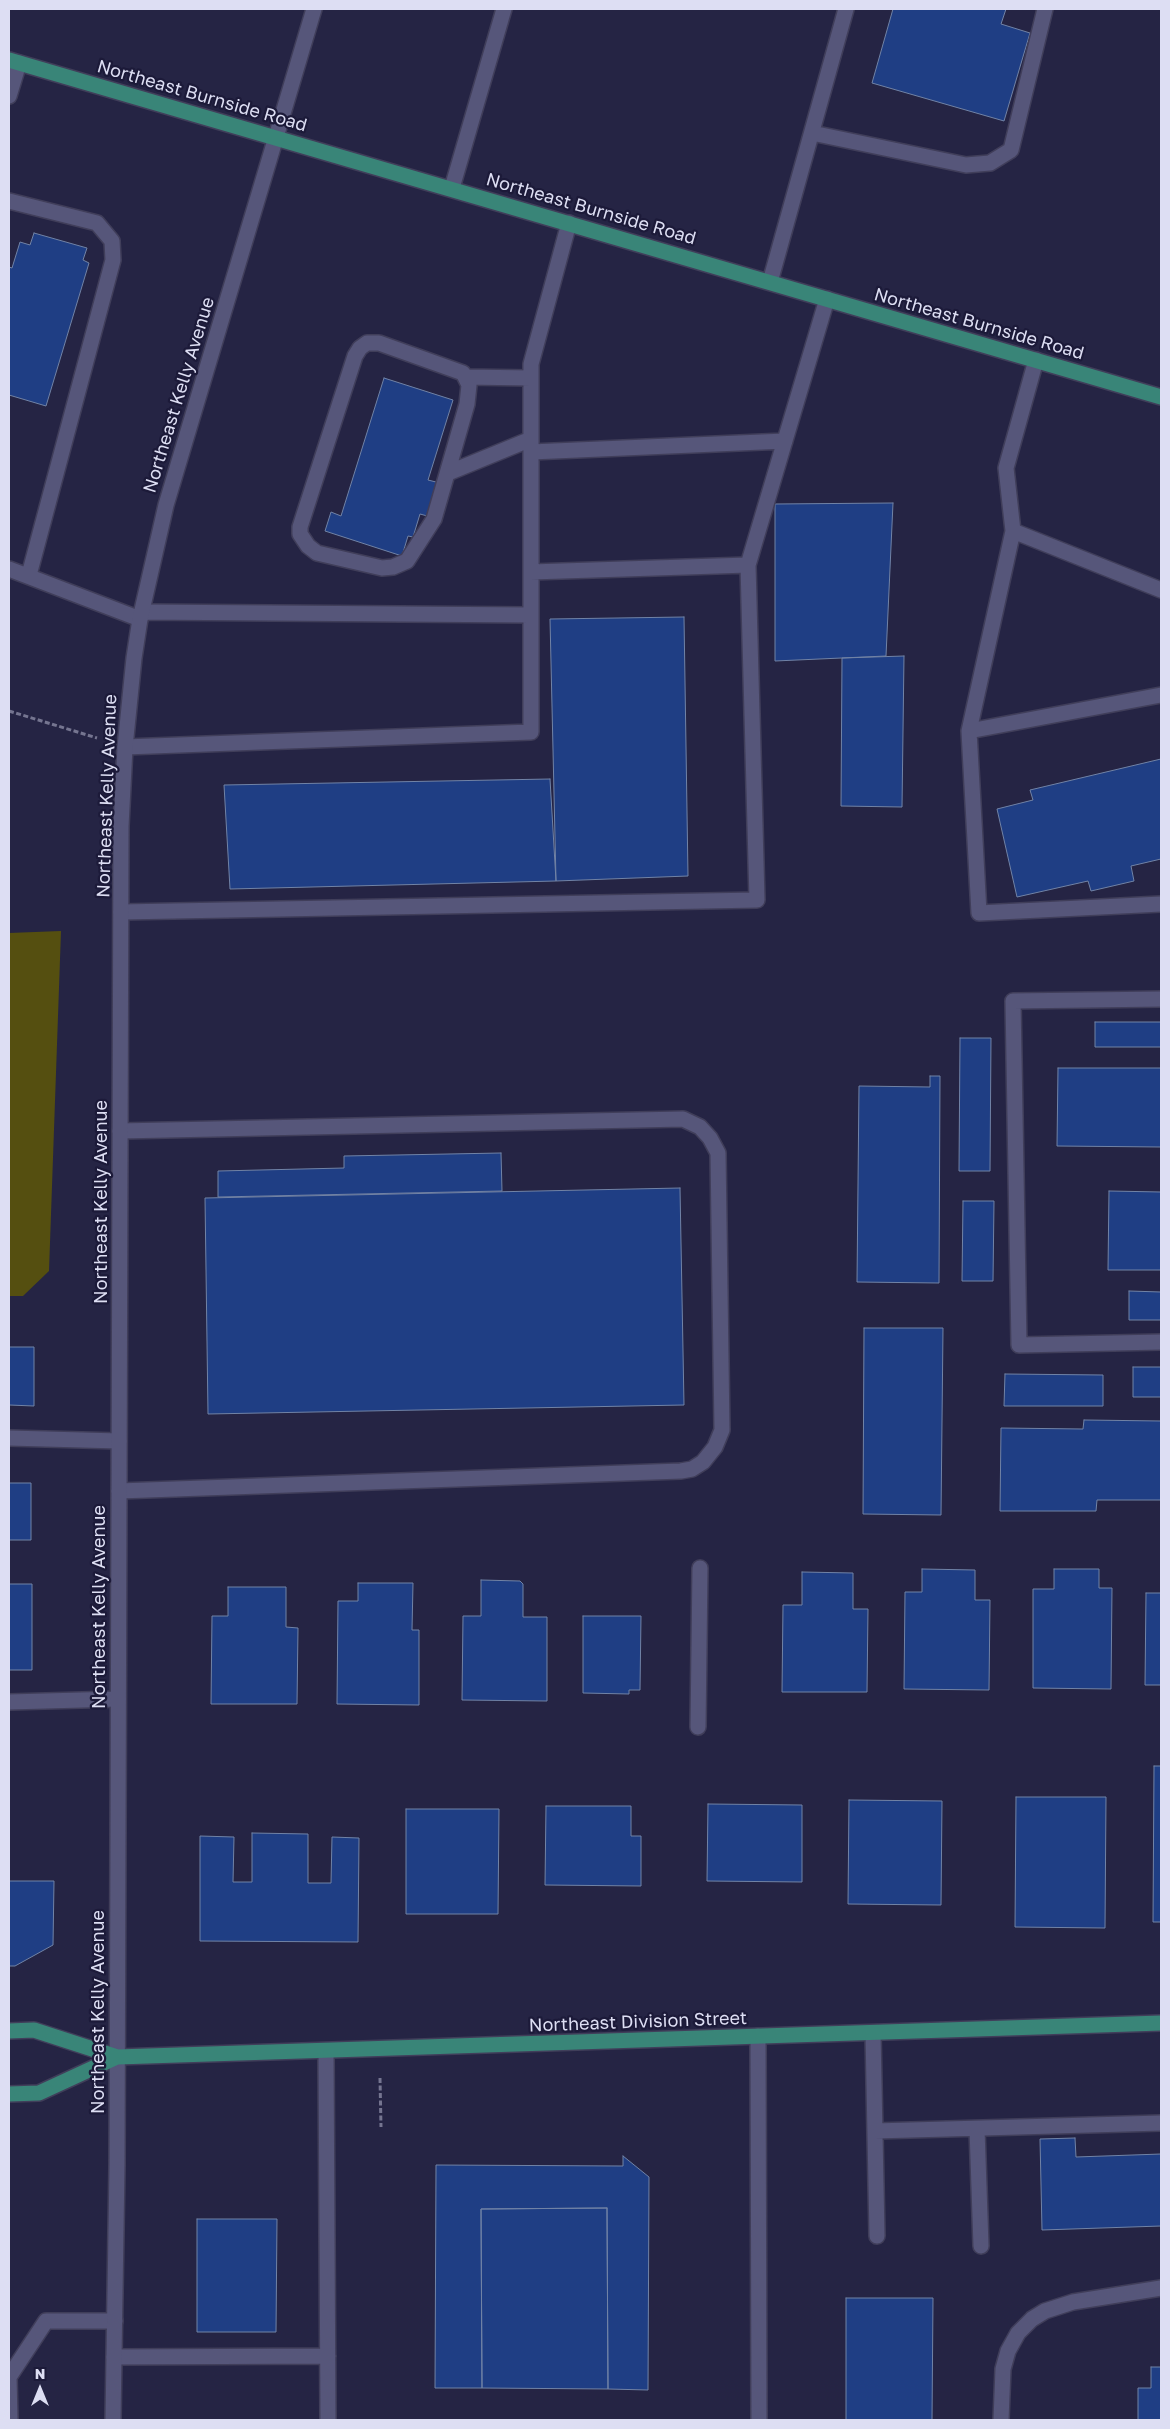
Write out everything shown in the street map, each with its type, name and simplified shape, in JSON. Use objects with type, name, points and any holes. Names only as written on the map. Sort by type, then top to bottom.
[{"type":"main road","name":"Northeast Burnside Road","points":[[14,61],[1161,397]]},
{"type":"main road","name":"Northeast Division Street","points":[[9,2031],[34,2030],[117,2057],[1161,2023]]},
{"type":"main road","name":"Northeast Division Street","points":[[9,2094],[39,2093],[117,2057]]},
{"type":"street","name":"Northeast Kelly Avenue","points":[[113,2420],[117,2057],[121,826],[125,747],[134,658],[141,616],[166,505],[314,9]]},
{"type":"street","points":[[452,188],[504,9]]},
{"type":"street","points":[[770,282],[846,9]]},
{"type":"street","points":[[812,133],[966,165],[990,163],[1011,150],[1046,9]]},
{"type":"street","points":[[9,96],[14,61]]},
{"type":"street","points":[[9,201],[97,223],[112,241],[113,260],[29,576]]},
{"type":"street","points":[[125,747],[531,732],[531,364],[569,223]]},
{"type":"street","points":[[121,912],[757,900],[748,565],[827,299]]},
{"type":"street","points":[[367,344],[379,344],[463,372],[466,377],[469,394],[467,404],[434,519],[407,561],[393,567],[382,568],[317,554],[303,540],[300,526],[355,356],[360,348],[367,344]]},
{"type":"street","points":[[1036,360],[1006,468],[1013,532],[969,731],[979,913],[1161,904]]},
{"type":"street","points":[[466,377],[531,378]]},
{"type":"street","points":[[448,473],[531,446],[785,441]]},
{"type":"street","points":[[1013,532],[1161,590]]},
{"type":"street","points":[[531,572],[748,565]]},
{"type":"street","points":[[9,570],[141,616],[531,615]]},
{"type":"street","points":[[969,731],[1161,695]]},
{"type":"street","points":[[1161,999],[1013,1001],[1019,1345],[1161,1342]]},
{"type":"street","points":[[119,1492],[682,1471],[692,1469],[703,1462],[715,1447],[722,1430],[718,1153],[710,1138],[700,1128],[684,1119],[120,1131]]},
{"type":"street","points":[[9,1438],[119,1441]]},
{"type":"street","points":[[698,1727],[700,1568]]},
{"type":"street","points":[[9,1702],[118,1699]]},
{"type":"street","points":[[873,2033],[877,2236]]},
{"type":"street","points":[[758,2036],[759,2420]]},
{"type":"street","points":[[326,2051],[328,2420]]},
{"type":"street","points":[[875,2131],[1161,2123]]},
{"type":"street","points":[[977,2129],[981,2246]]},
{"type":"street","points":[[1001,2420],[1003,2369],[1008,2351],[1018,2333],[1032,2319],[1045,2311],[1073,2302],[1161,2288]]},
{"type":"street","points":[[10,2420],[9,2377],[46,2321],[115,2321]]},
{"type":"street","points":[[114,2357],[328,2356]]},
{"type":"path","points":[[9,711],[125,747]]},
{"type":"path","points":[[379,2049],[381,2127]]},
{"type":"shaded area","points":[[61,931],[49,1271],[23,1296],[9,1296],[9,933]]},
{"type":"building","points":[[893,9],[1006,9],[1001,24],[1030,33],[1004,121],[872,83]]},
{"type":"building","points":[[34,233],[87,248],[83,260],[89,263],[46,406],[9,395],[9,267],[12,268],[20,242],[30,245]]},
{"type":"building","points":[[384,378],[453,400],[428,480],[440,483],[431,517],[420,514],[413,537],[408,536],[402,556],[325,531],[331,512],[341,516]]},
{"type":"building","points":[[893,503],[886,656],[775,661],[775,504]]},
{"type":"building","points":[[684,617],[688,876],[556,881],[550,619]]},
{"type":"building","points":[[904,656],[902,807],[841,806],[842,658]]},
{"type":"building","points":[[1161,759],[1161,859],[1131,866],[1134,881],[1091,891],[1088,881],[1017,897],[997,809],[1033,800],[1030,790]]},
{"type":"building","points":[[550,779],[556,881],[230,889],[224,785]]},
{"type":"building","points":[[1095,1022],[1161,1022],[1161,1047],[1095,1047]]},
{"type":"building","points":[[960,1038],[991,1038],[990,1171],[959,1171]]},
{"type":"building","points":[[1058,1068],[1161,1068],[1161,1147],[1057,1146]]},
{"type":"building","points":[[930,1076],[940,1076],[939,1283],[857,1282],[859,1086],[930,1087]]},
{"type":"building","points":[[501,1153],[502,1191],[218,1197],[218,1171],[344,1168],[344,1156]]},
{"type":"building","points":[[680,1188],[684,1405],[208,1414],[205,1198]]},
{"type":"building","points":[[1109,1191],[1161,1192],[1161,1270],[1108,1270]]},
{"type":"building","points":[[963,1201],[994,1201],[993,1281],[962,1281]]},
{"type":"building","points":[[1129,1291],[1161,1292],[1161,1320],[1129,1320]]},
{"type":"building","points":[[864,1328],[943,1328],[941,1515],[863,1514]]},
{"type":"building","points":[[9,1347],[34,1347],[34,1406],[9,1405]]},
{"type":"building","points":[[1133,1367],[1161,1367],[1161,1397],[1133,1397]]},
{"type":"building","points":[[1005,1374],[1103,1375],[1103,1406],[1004,1406]]},
{"type":"building","points":[[1084,1420],[1161,1421],[1161,1500],[1097,1500],[1096,1511],[1000,1511],[1001,1428],[1083,1429]]},
{"type":"building","points":[[9,1483],[31,1483],[31,1540],[9,1540]]},
{"type":"building","points":[[922,1569],[975,1570],[975,1600],[990,1600],[989,1690],[904,1689],[905,1592],[922,1592]]},
{"type":"building","points":[[1054,1569],[1099,1569],[1099,1588],[1112,1588],[1111,1689],[1033,1688],[1033,1589],[1054,1589]]},
{"type":"building","points":[[802,1572],[853,1573],[853,1609],[868,1609],[867,1692],[782,1692],[783,1605],[802,1605]]},
{"type":"building","points":[[481,1580],[520,1581],[523,1584],[523,1617],[547,1617],[547,1701],[462,1700],[463,1616],[481,1616]]},
{"type":"building","points":[[358,1583],[413,1583],[412,1630],[419,1630],[419,1705],[337,1704],[338,1601],[358,1601]]},
{"type":"building","points":[[9,1584],[32,1584],[32,1670],[9,1670]]},
{"type":"building","points":[[228,1587],[286,1587],[286,1627],[298,1628],[297,1704],[211,1704],[212,1616],[228,1616]]},
{"type":"building","points":[[1146,1593],[1161,1593],[1161,1685],[1145,1685]]},
{"type":"building","points":[[583,1616],[641,1616],[640,1690],[629,1690],[629,1694],[583,1693]]},
{"type":"building","points":[[1154,1766],[1161,1766],[1161,1922],[1153,1922]]},
{"type":"building","points":[[1016,1797],[1106,1797],[1105,1928],[1015,1927]]},
{"type":"building","points":[[849,1800],[942,1801],[941,1905],[848,1904]]},
{"type":"building","points":[[708,1804],[802,1805],[802,1882],[707,1881]]},
{"type":"building","points":[[546,1806],[631,1806],[631,1836],[641,1836],[641,1886],[545,1885]]},
{"type":"building","points":[[406,1809],[499,1809],[498,1914],[406,1914]]},
{"type":"building","points":[[252,1833],[308,1834],[308,1883],[331,1883],[332,1837],[359,1838],[358,1942],[200,1941],[200,1836],[234,1837],[233,1882],[252,1882]]},
{"type":"building","points":[[9,1881],[54,1881],[53,1945],[15,1966],[9,1966]]},
{"type":"building","points":[[1075,2138],[1076,2157],[1161,2154],[1161,2226],[1042,2230],[1040,2139]]},
{"type":"building","points":[[623,2156],[649,2177],[648,2390],[608,2389],[607,2208],[481,2209],[482,2388],[435,2388],[436,2165],[623,2166]]},
{"type":"building","points":[[607,2208],[608,2389],[482,2388],[481,2209]]},
{"type":"building","points":[[197,2219],[277,2219],[276,2332],[197,2332]]},
{"type":"building","points":[[846,2298],[933,2298],[932,2420],[846,2420]]},
{"type":"building","points":[[1151,2367],[1161,2367],[1161,2420],[1138,2420],[1138,2388],[1151,2388]]}]
